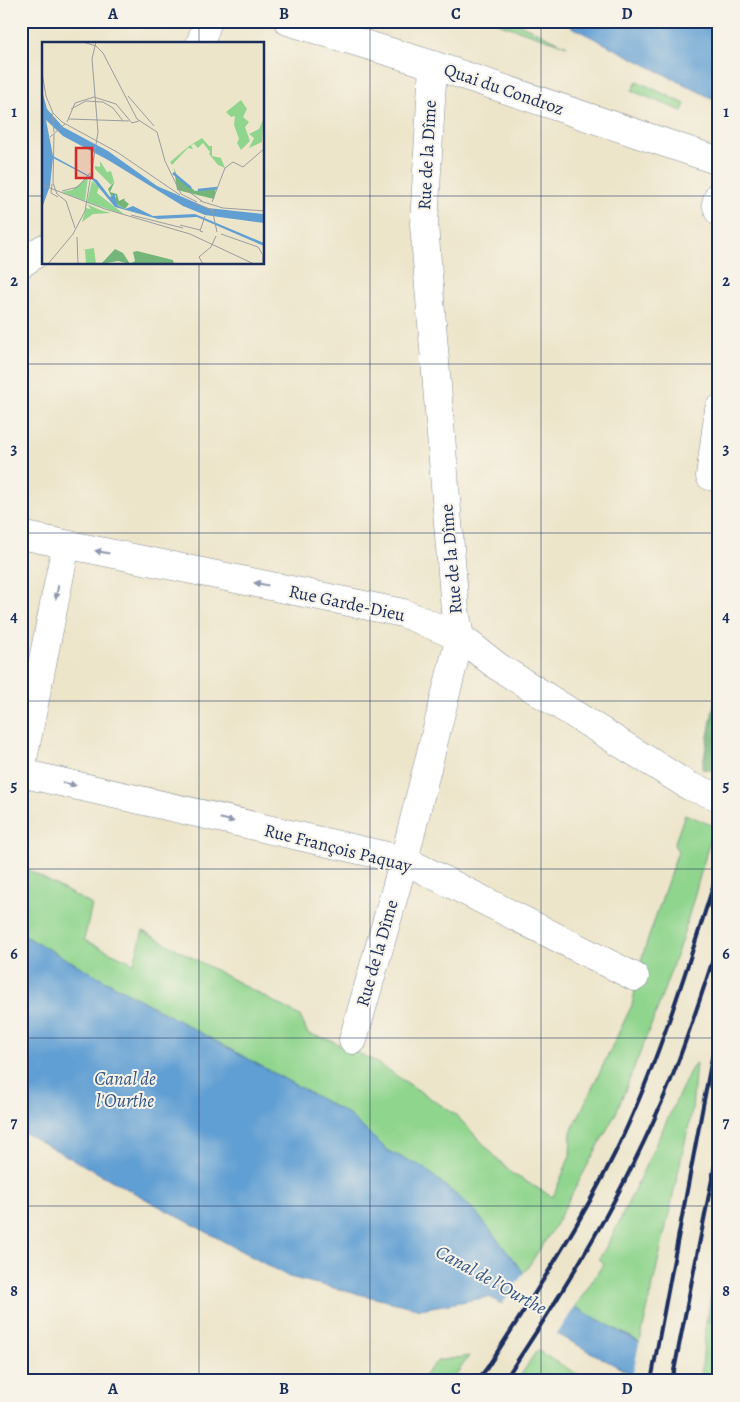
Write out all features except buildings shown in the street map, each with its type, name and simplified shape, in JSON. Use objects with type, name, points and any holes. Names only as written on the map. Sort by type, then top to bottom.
[{"type":"street","points":[[201,42],[208,21]]},
{"type":"street","name":"Quai du Condroz","points":[[288,21],[433,65],[719,161]]},
{"type":"street","name":"Rue de la Dîme","points":[[353,1040],[404,860],[460,637],[455,610],[424,224],[433,65]]},
{"type":"street","points":[[719,195],[716,203],[719,212]]},
{"type":"street","points":[[21,264],[42,249]]},
{"type":"street","points":[[710,476],[719,408]]},
{"type":"street","name":"Rue Garde-Dieu","points":[[21,535],[403,613],[460,637],[497,666],[689,786],[719,797]]},
{"type":"street","name":"Rue François Paquay","points":[[66,545],[21,771],[404,860],[635,977]]},
{"type":"green space","points":[[494,21],[513,21],[567,46],[503,25]]},
{"type":"green space","points":[[637,81],[685,104],[682,111],[632,91]]},
{"type":"green space","points":[[719,677],[719,771],[702,769]]},
{"type":"green space","points":[[685,814],[714,826],[683,936],[656,1013],[616,1113],[553,1229],[524,1273],[474,1210],[423,1167],[388,1151],[348,1114],[21,934],[21,866],[92,905],[84,940],[134,963],[143,931],[300,1016],[308,1034],[327,1039],[371,1059],[456,1115],[511,1173],[553,1197],[570,1156],[571,1132],[632,1005],[642,957],[678,851],[674,845]]},
{"type":"green space","points":[[696,1062],[692,1111],[640,1342],[575,1307],[604,1263],[599,1259],[614,1233],[690,1071]]},
{"type":"green space","points":[[719,1254],[719,1322],[706,1321]]},
{"type":"green space","points":[[706,1321],[719,1322],[719,1378],[701,1376]]},
{"type":"green space","points":[[537,1350],[587,1380],[588,1381],[517,1381]]},
{"type":"green space","points":[[469,1356],[452,1381],[420,1381],[437,1361]]},
{"type":"water","points":[[560,21],[719,21],[719,102]]},
{"type":"water","name":"Canal de l'Ourthe","points":[[21,934],[348,1114],[388,1151],[423,1167],[474,1210],[524,1273],[575,1307],[701,1376],[719,1378],[719,1381],[644,1381],[489,1297],[420,1309],[289,1277],[21,1131]]},
{"type":"pier","points":[[525,1271],[576,1305],[556,1336],[501,1306]]},
{"type":"pier","points":[[640,1340],[701,1374],[701,1381],[639,1381],[632,1377]]},
{"type":"railway","points":[[477,1381],[554,1262],[586,1208],[615,1153],[631,1119],[659,1048],[719,868]]},
{"type":"railway","points":[[504,1381],[573,1274],[634,1162],[676,1067],[719,941]]},
{"type":"railway","points":[[651,1381],[719,1021]]},
{"type":"railway","points":[[672,1381],[719,1144]]}]
